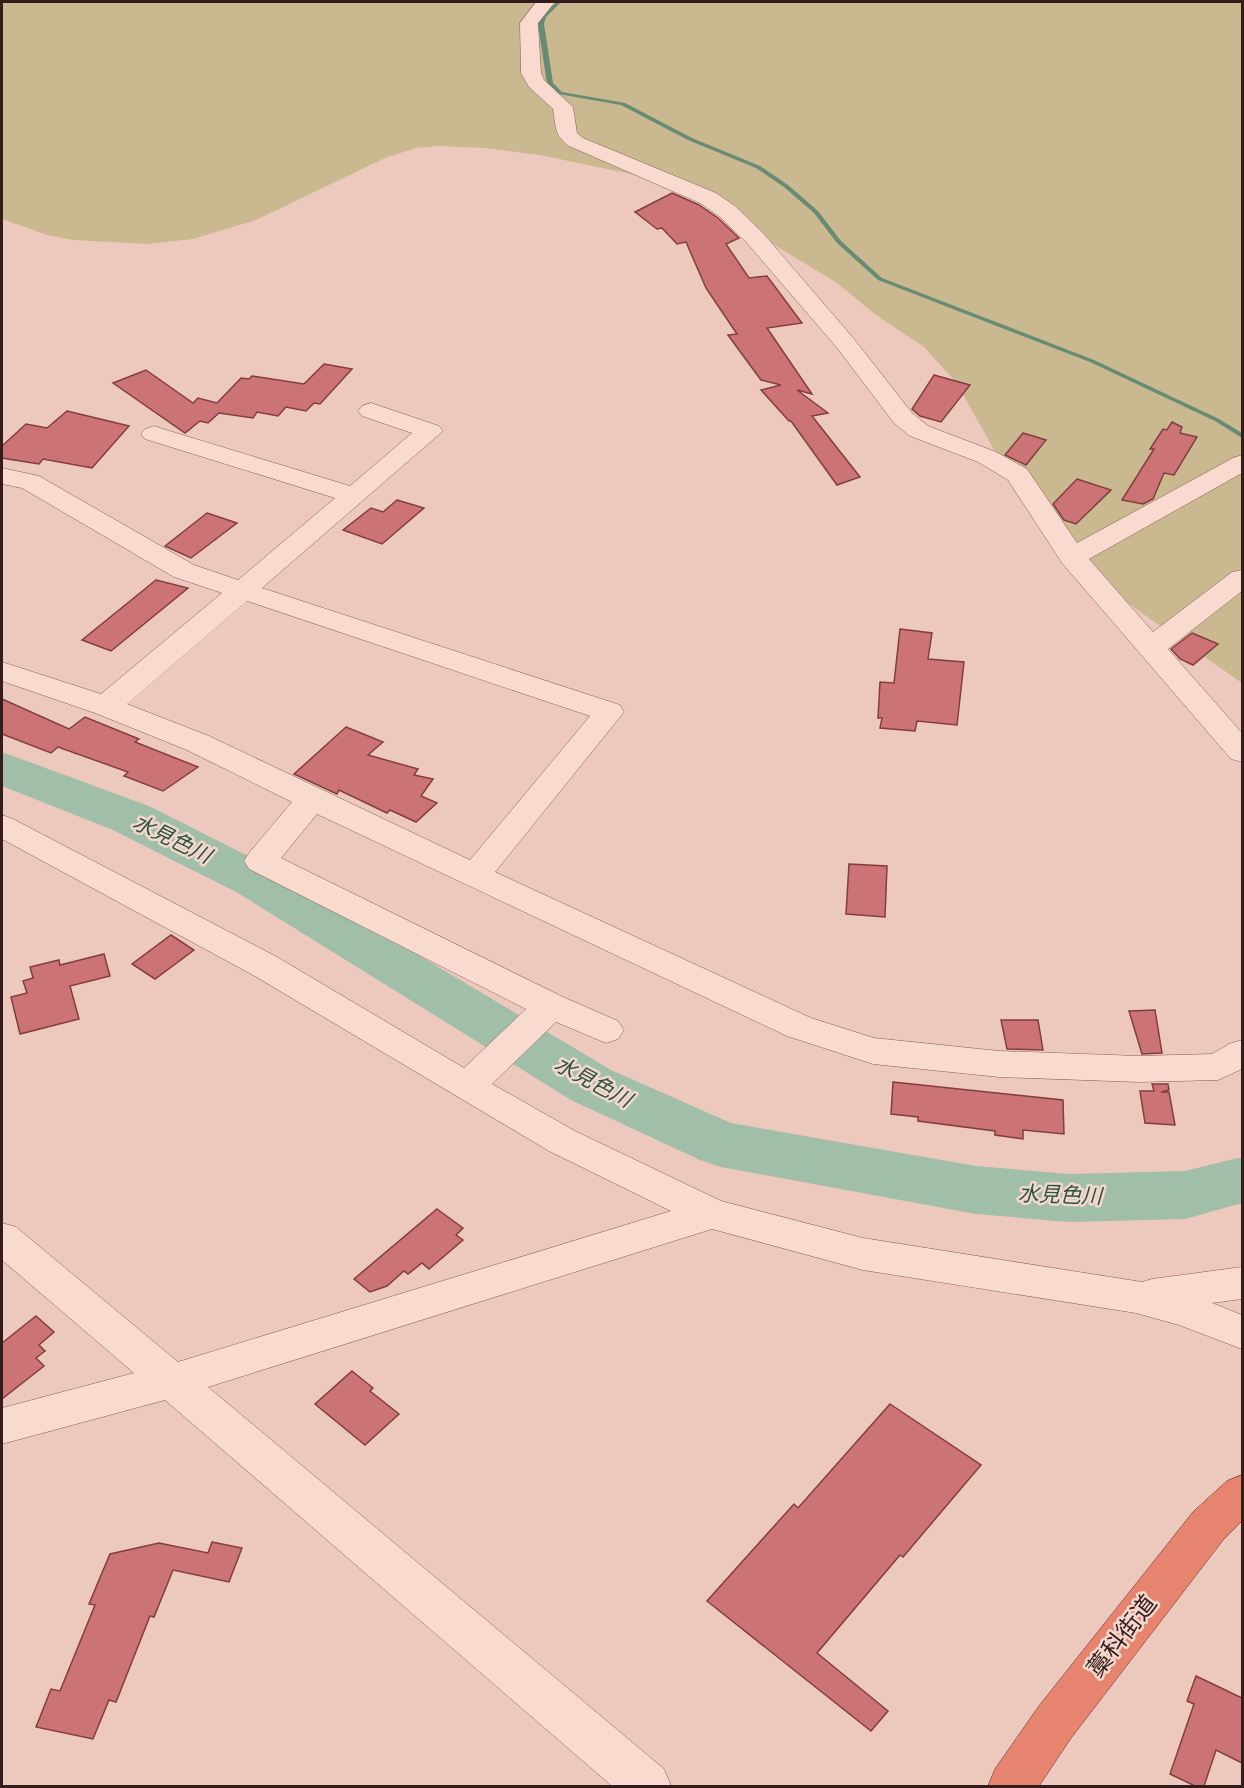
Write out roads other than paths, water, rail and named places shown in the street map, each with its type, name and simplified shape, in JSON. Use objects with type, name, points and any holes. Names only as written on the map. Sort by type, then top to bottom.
[{"type":"highway","name":"藁科街道","points":[[1012,1786],[1055,1722],[1208,1526],[1242,1494]]},
{"type":"street","points":[[546,2],[537,9],[529,23],[531,73],[536,83],[563,107],[567,135],[576,142],[708,198],[727,211],[755,238],[853,352],[903,418],[919,431],[987,457],[1018,475],[1072,558],[1242,752]]},
{"type":"street","points":[[106,706],[429,431],[371,411]]},
{"type":"street","points":[[154,434],[353,495]]},
{"type":"street","points":[[1072,558],[1235,474]]},
{"type":"street","points":[[2,476],[30,482],[184,571],[609,712],[474,876]]},
{"type":"street","points":[[1150,648],[1242,578]]},
{"type":"street","points":[[2,671],[106,706],[198,743],[474,876],[799,1027],[873,1051],[999,1064],[1139,1069],[1218,1067],[1242,1053]]},
{"type":"street","points":[[312,799],[260,861],[551,1006],[606,1030]]},
{"type":"street","points":[[2,826],[477,1078],[562,1141],[712,1214],[862,1254],[1136,1297],[1185,1310],[1242,1332]]},
{"type":"street","points":[[477,1078],[551,1006]]},
{"type":"street","points":[[2,1426],[172,1381],[712,1214]]},
{"type":"street","points":[[2,1238],[647,1786]]},
{"type":"street","points":[[1136,1297],[1242,1284]]},
{"type":"waterway","points":[[559,2],[544,16],[541,24],[550,84],[560,93],[623,104],[690,139],[758,167],[786,186],[816,212],[839,242],[880,279],[1092,361],[1217,420],[1242,436]]},
{"type":"waterway","name":"水見色川","points":[[2,768],[131,818],[256,881],[591,1085],[721,1144],[976,1190],[1069,1198],[1185,1195],[1242,1180]]}]
